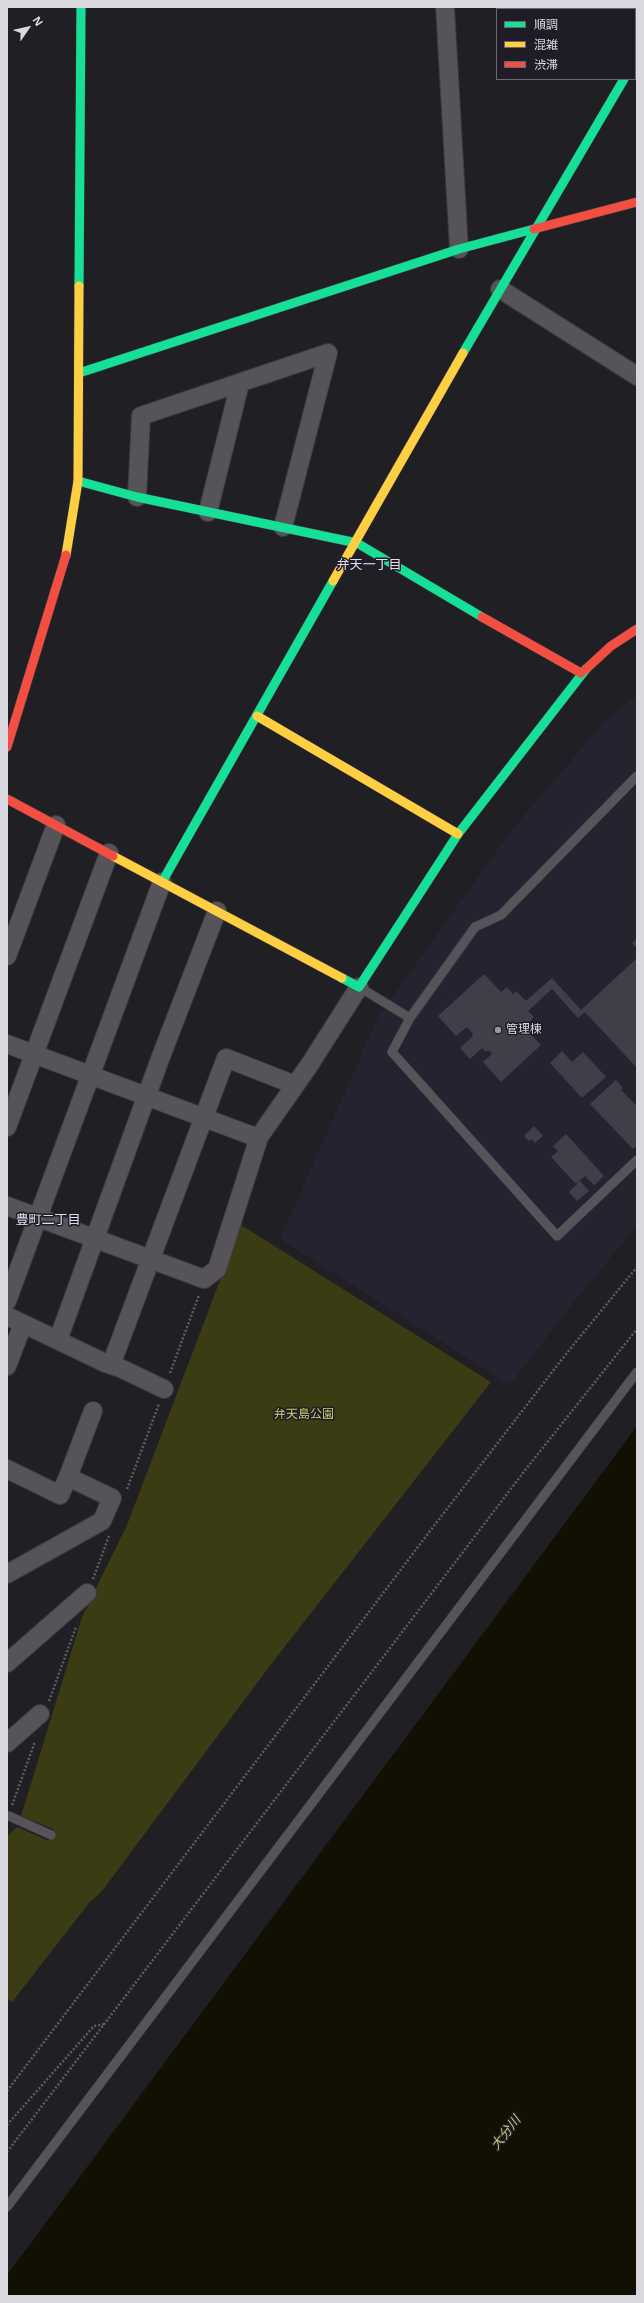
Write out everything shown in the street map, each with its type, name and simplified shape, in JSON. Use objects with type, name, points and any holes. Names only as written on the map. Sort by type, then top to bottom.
[{"type":"street","points":[[7,747],[65,562],[78,482],[81,7]]},
{"type":"street","points":[[445,7],[458,249]]},
{"type":"street","points":[[7,1301],[162,882],[357,543],[500,289],[623,80]]},
{"type":"street","points":[[79,373],[458,249],[536,230],[637,202]]},
{"type":"street","points":[[500,289],[637,376]]},
{"type":"street","points":[[137,497],[140,416],[328,353],[283,527]]},
{"type":"street","points":[[208,512],[240,383]]},
{"type":"street","points":[[78,482],[137,497],[357,543],[512,635],[581,673]]},
{"type":"street","points":[[7,1206],[204,1279],[217,1269],[258,1138],[295,1085],[458,834],[581,673],[611,646],[637,629]]},
{"type":"street","points":[[257,716],[458,834]]},
{"type":"street","points":[[7,799],[359,987]]},
{"type":"street","points":[[7,956],[56,825]]},
{"type":"street","points":[[7,1127],[109,853]]},
{"type":"street","points":[[58,1340],[146,1096],[217,912]]},
{"type":"street","points":[[7,1044],[258,1138]]},
{"type":"street","points":[[111,1365],[152,1259],[226,1058],[295,1085]]},
{"type":"street","points":[[7,1366],[15,1320],[164,1388]]},
{"type":"street","points":[[7,1469],[60,1495],[93,1411]]},
{"type":"street","points":[[7,1574],[102,1521],[112,1498],[68,1477]]},
{"type":"street","points":[[7,1663],[87,1593]]},
{"type":"street","points":[[7,1743],[44,1710]]},
{"type":"lane","points":[[637,776],[501,915],[475,927],[410,1018],[392,1052],[557,1236],[637,1160]]},
{"type":"lane","points":[[359,987],[410,1018]]},
{"type":"lane","points":[[7,2207],[637,1372]]},
{"type":"lane","points":[[8,1816],[51,1835]]},
{"type":"path","points":[[7,2091],[430,1531],[566,1354],[637,1267]]},
{"type":"path","points":[[124,1495],[204,1279]]},
{"type":"path","points":[[7,2152],[526,1469],[637,1329]]},
{"type":"path","points":[[87,1593],[110,1534]]},
{"type":"path","points":[[44,1710],[77,1623]]},
{"type":"path","points":[[8,1816],[37,1735]]},
{"type":"path","points":[[7,2126],[94,2026],[105,2024]]},
{"type":"shaded area","points":[[637,695],[637,1226],[581,1293],[510,1385],[280,1239],[378,1017],[513,828],[606,720]]},
{"type":"green space","name":"弁天島公園","points":[[241,1225],[491,1382],[272,1663],[102,1891],[89,1903],[12,2002],[7,1999],[7,1836],[17,1827],[49,1841],[53,1829],[21,1816],[82,1617],[127,1525]]},
{"type":"water","name":"大分川","points":[[637,1426],[637,2296],[7,2296],[7,2275]]},
{"type":"building","points":[[637,938],[637,948],[632,943]]},
{"type":"building","points":[[637,958],[637,1068],[585,1012],[578,1018],[552,989],[528,1011],[534,1017],[524,1027],[541,1045],[501,1082],[483,1062],[492,1054],[488,1050],[486,1052],[482,1048],[470,1059],[460,1048],[472,1037],[473,1034],[467,1027],[456,1036],[438,1016],[484,974],[501,992],[507,987],[513,994],[516,991],[526,1001],[552,978],[581,1010]]},
{"type":"building","points":[[562,1051],[572,1062],[583,1052],[606,1077],[582,1098],[550,1063]]},
{"type":"building","points":[[616,1080],[623,1088],[621,1090],[637,1106],[637,1146],[633,1149],[590,1104]]},
{"type":"building","points":[[534,1126],[543,1136],[535,1143],[531,1139],[529,1141],[524,1136]]},
{"type":"building","points":[[566,1134],[604,1176],[594,1185],[585,1176],[576,1184],[551,1157],[558,1151],[553,1146]]},
{"type":"building","points":[[580,1181],[589,1191],[577,1201],[569,1192]]},
{"type":"traffic: fast","points":[[79,286],[81,7]]},
{"type":"traffic: fast","points":[[463,353],[623,80]]},
{"type":"traffic: fast","points":[[79,373],[459,249],[534,229]]},
{"type":"traffic: fast","points":[[78,481],[137,497],[357,543],[482,617]]},
{"type":"traffic: fast","points":[[162,882],[333,581]]},
{"type":"traffic: fast","points":[[342,978],[359,987],[458,834],[586,669]]},
{"type":"traffic: slow","points":[[66,555],[78,481],[79,286]]},
{"type":"traffic: slow","points":[[333,581],[463,353]]},
{"type":"traffic: slow","points":[[257,716],[458,834]]},
{"type":"traffic: slow","points":[[113,856],[342,978]]},
{"type":"traffic: jam","points":[[534,229],[637,202]]},
{"type":"traffic: jam","points":[[7,747],[66,555]]},
{"type":"traffic: jam","points":[[482,617],[581,673]]},
{"type":"traffic: jam","points":[[586,669],[611,646],[637,629]]},
{"type":"traffic: jam","points":[[7,799],[113,856]]},
{"type":"place","name":"管理棟","points":[[498,1030]]},
{"type":"district","name":"弁天一丁目","points":[[369,565]]},
{"type":"district","name":"豊町二丁目","points":[[48,1220]]}]
